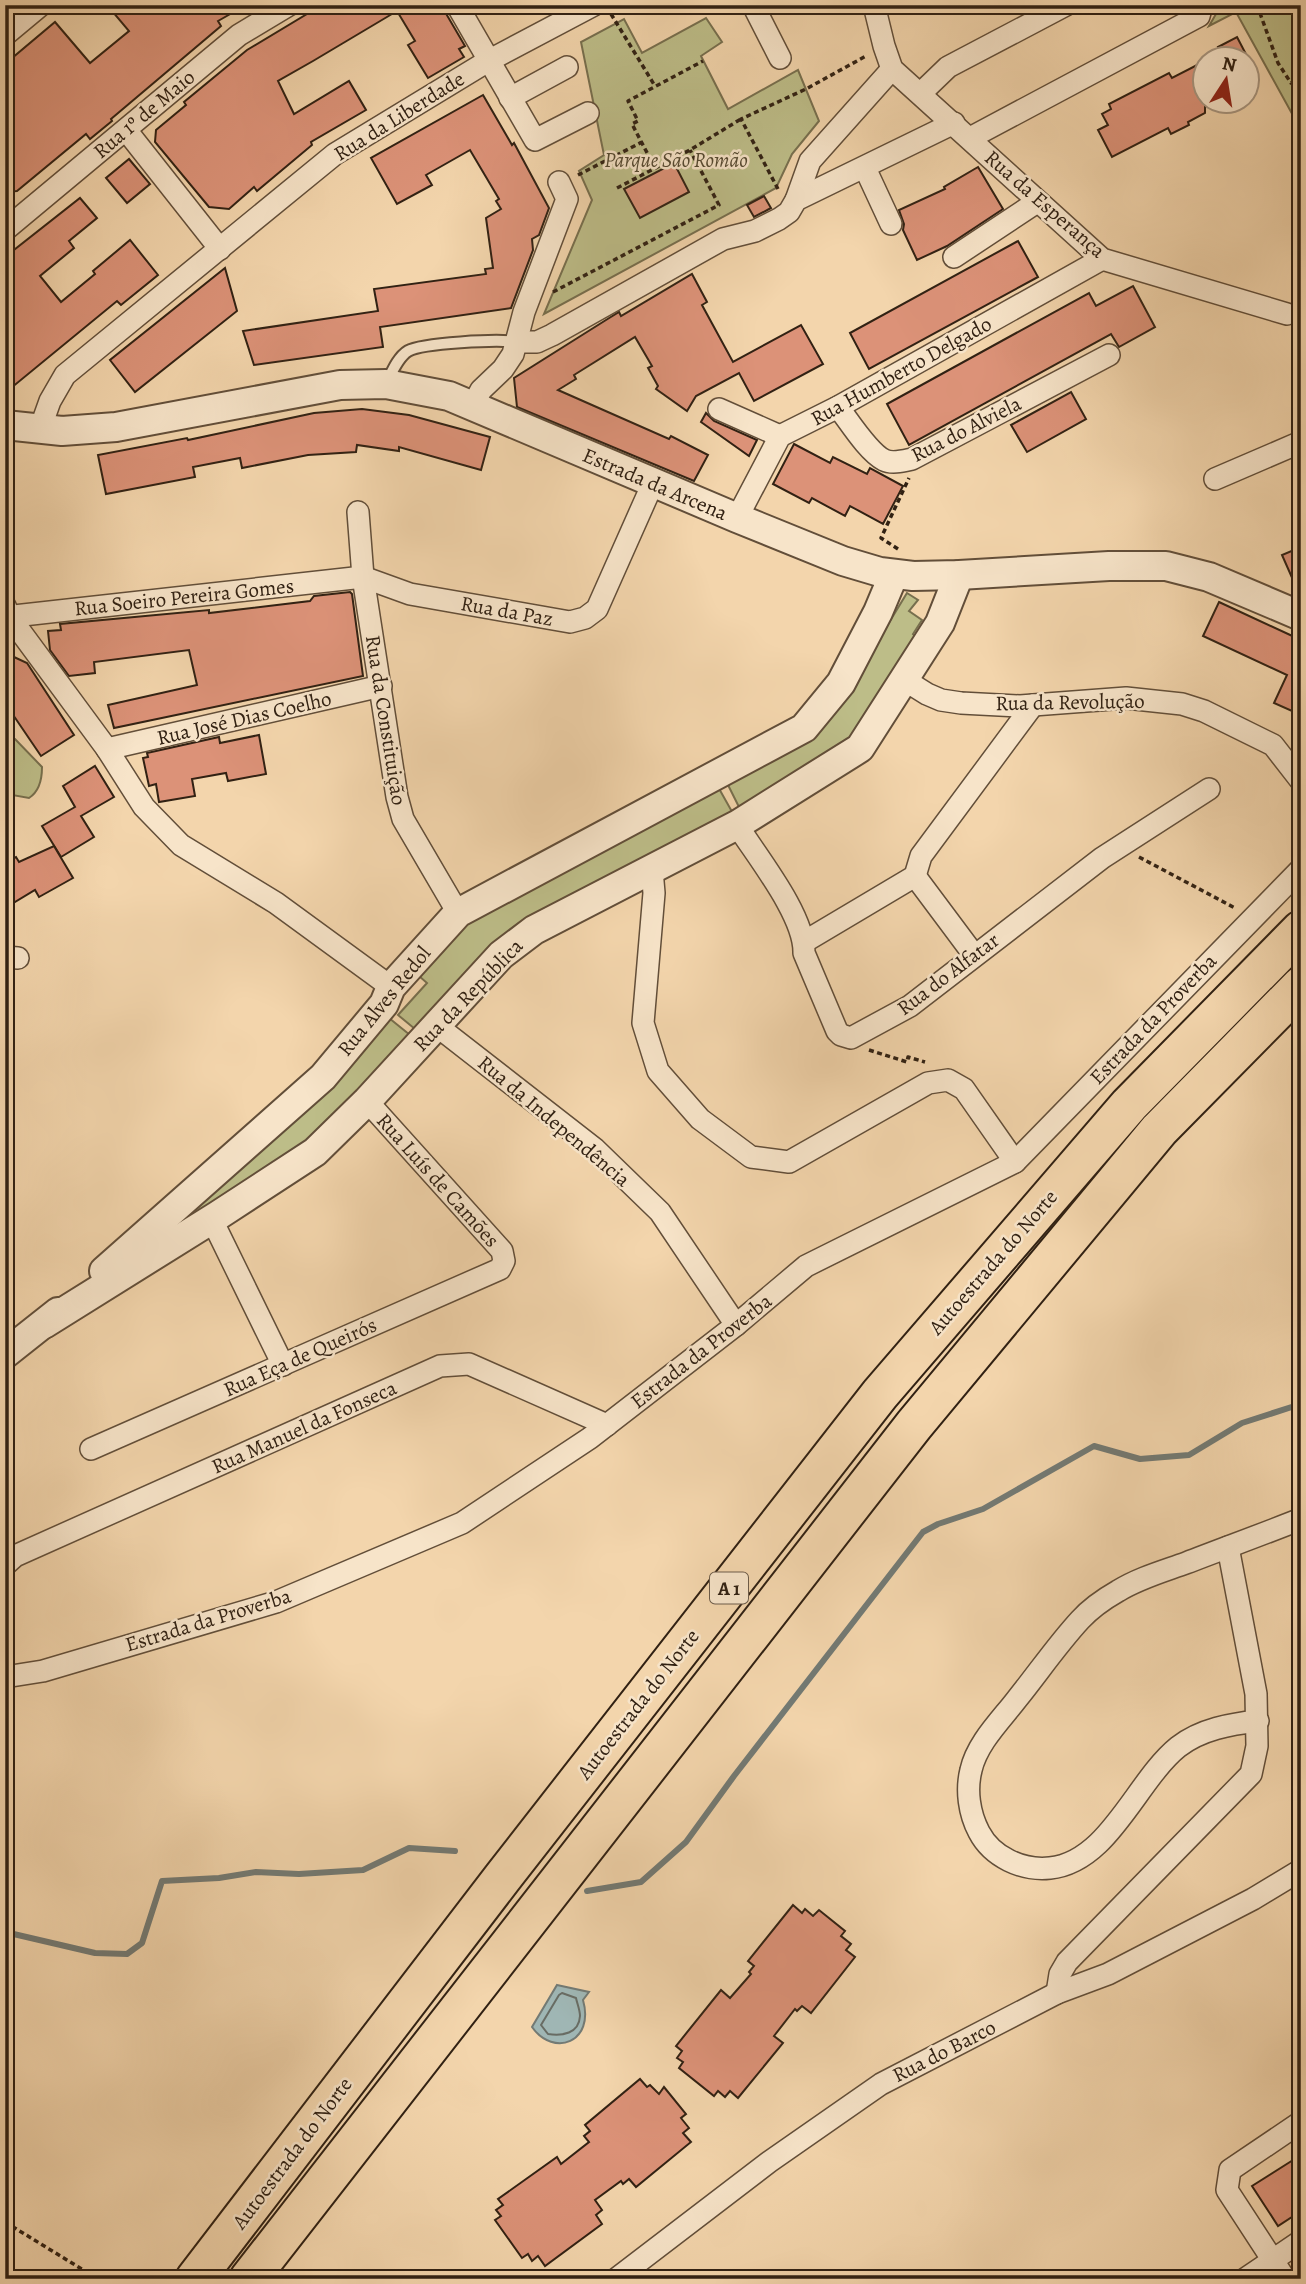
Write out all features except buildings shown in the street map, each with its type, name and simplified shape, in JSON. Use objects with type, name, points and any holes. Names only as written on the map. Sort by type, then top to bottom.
[{"type":"highway","name":"Autoestrada do Norte","points":[[195,2279],[503,1877],[880,1394],[1129,1105],[1301,930]]},
{"type":"highway","name":"Autoestrada do Norte","points":[[249,2279],[914,1425],[1159,1130],[1301,986]]},
{"type":"street","points":[[5,35],[41,5]]},
{"type":"street","name":"Rua 1º de Maio","points":[[8,222],[125,130],[239,35],[289,5]]},
{"type":"street","points":[[457,5],[535,140],[588,113]]},
{"type":"street","name":"Rua da Liberdade","points":[[40,429],[50,401],[65,375],[335,154],[488,61],[594,5]]},
{"type":"street","points":[[753,5],[780,58]]},
{"type":"street","points":[[921,93],[948,67],[1066,5]]},
{"type":"street","points":[[970,138],[1199,16],[1202,5]]},
{"type":"street","points":[[795,203],[810,161],[892,69],[884,46],[878,8]]},
{"type":"street","points":[[510,98],[567,67]]},
{"type":"street","name":"Rua da Esperança","points":[[892,69],[1102,258],[1287,314]]},
{"type":"street","points":[[516,342],[537,342],[552,335],[723,239],[755,231],[779,219],[795,203],[954,123]]},
{"type":"street","points":[[125,130],[220,249]]},
{"type":"street","points":[[865,168],[891,224]]},
{"type":"street","points":[[473,405],[488,381],[509,362],[519,327],[567,199],[560,183]]},
{"type":"street","points":[[954,257],[1037,201]]},
{"type":"street","name":"Rua Humberto Delgado","points":[[780,436],[838,407],[1102,258]]},
{"type":"street","name":"Rua do Alviela","points":[[838,407],[875,453],[885,461],[897,462],[912,459],[1110,355]]},
{"type":"street","name":"Estrada da Arcena","points":[[5,425],[62,431],[116,427],[340,385],[386,384],[439,394],[473,405],[843,561],[904,575],[1166,565],[1209,576],[1301,616]]},
{"type":"street","points":[[719,409],[780,436],[737,518]]},
{"type":"street","points":[[1214,479],[1301,442]]},
{"type":"street","name":"Rua da Paz","points":[[363,577],[410,594],[570,622],[585,618],[597,609],[653,483]]},
{"type":"street","name":"Rua da Constituição","points":[[358,512],[363,577],[397,797],[403,819],[458,913]]},
{"type":"street","name":"Rua Alves Redol","points":[[5,1354],[44,1324],[323,1077],[384,1004],[391,987],[458,913],[804,728],[841,683],[878,612],[904,575]]},
{"type":"street","name":"Rua da República","points":[[44,1324],[316,1152],[367,1101],[500,955],[516,942],[534,930],[737,825],[860,748],[940,623],[959,575]]},
{"type":"street","name":"Rua Soeiro Pereira Gomes","points":[[6,613],[363,577]]},
{"type":"street","points":[[6,613],[107,749],[144,807],[181,845],[275,903],[391,987]]},
{"type":"street","name":"Rua da Revolução","points":[[904,679],[941,700],[961,703],[1033,705],[1126,698],[1182,704],[1204,711],[1273,745],[1301,780]]},
{"type":"street","name":"Rua José Dias Coelho","points":[[107,749],[381,686]]},
{"type":"street","points":[[804,942],[915,876],[921,856],[1033,705]]},
{"type":"street","name":"Rua do Alfatar","points":[[737,825],[796,918],[804,942],[804,953],[837,1031],[851,1038],[910,1006],[1120,846],[1209,789]]},
{"type":"street","name":"Estrada da Proverba","points":[[5,1677],[43,1671],[276,1602],[462,1522],[607,1425],[736,1325],[806,1266],[1016,1162],[1301,869]]},
{"type":"street","points":[[652,870],[654,893],[643,1023],[658,1071],[700,1119],[751,1157],[789,1162],[928,1083],[948,1080],[964,1089],[1016,1162]]},
{"type":"street","points":[[915,876],[974,955]]},
{"type":"street","name":"Rua da Independência","points":[[437,1026],[595,1149],[660,1212],[736,1325]]},
{"type":"street","name":"Rua Luís de Camões","points":[[367,1101],[502,1251],[504,1261]]},
{"type":"street","points":[[212,1220],[284,1365]]},
{"type":"street","name":"Rua Eça de Queirós","points":[[91,1449],[500,1269],[504,1261]]},
{"type":"street","name":"Rua Manuel da Fonseca","points":[[5,1565],[15,1556],[440,1366],[470,1364],[607,1425]]},
{"type":"street","points":[[1258,1721],[1229,1724],[1178,1747],[1144,1784],[1101,1842],[1068,1864],[1052,1868],[1017,1864],[991,1848],[974,1822],[969,1787],[975,1756],[1082,1618],[1119,1590],[1301,1520]]},
{"type":"street","points":[[1057,1993],[1060,1974],[1067,1962],[1251,1774],[1258,1746],[1256,1694],[1228,1547]]},
{"type":"street","name":"Rua do Barco","points":[[616,2279],[860,2096],[1057,1993],[1108,1974],[1252,1899],[1301,1870]]},
{"type":"street","points":[[1285,2279],[1227,2190],[1230,2170],[1301,2122]]},
{"type":"street","points":[[1245,2279],[1301,2241]]},
{"type":"lane","points":[[386,384],[400,358],[411,349],[489,339],[516,342]]},
{"type":"path","points":[[606,5],[656,86]]},
{"type":"path","points":[[1258,5],[1278,63],[1291,83],[1301,77]]},
{"type":"path","points":[[617,188],[884,46]]},
{"type":"path","points":[[655,168],[632,124],[638,121],[628,101],[703,61]]},
{"type":"path","points":[[741,120],[774,186],[795,203]]},
{"type":"path","points":[[560,183],[642,142]]},
{"type":"path","points":[[535,283],[553,292],[719,205],[690,150]]},
{"type":"path","points":[[904,575],[909,556],[881,538],[908,484],[912,459]]},
{"type":"path","points":[[1120,846],[1252,917]]},
{"type":"path","points":[[864,1048],[907,1062],[908,1057],[930,1064]]},
{"type":"path","points":[[5,2222],[98,2279]]},
{"type":"green space","points":[[1217,5],[1301,5],[1301,130],[1260,56],[1260,46],[1255,46],[1236,12],[1209,26],[1216,14]]},
{"type":"green space","name":"Parque São Romão","points":[[706,18],[722,42],[701,56],[728,109],[798,70],[819,121],[792,154],[776,188],[544,314],[592,200],[579,171],[604,155],[581,42],[624,19],[642,53]]},
{"type":"green space","points":[[907,593],[918,600],[909,611],[922,620],[913,634],[919,640],[865,729],[742,813],[728,785],[865,662]]},
{"type":"green space","points":[[5,739],[15,739],[42,767],[40,784],[29,798],[12,795],[13,771],[5,770]]},
{"type":"green space","points":[[717,785],[735,817],[526,926],[421,1034],[398,1015],[427,983],[419,976],[482,907]]},
{"type":"green space","points":[[384,1014],[415,1039],[305,1151],[187,1229],[178,1215]]},
{"type":"water","points":[[557,1985],[589,1992],[583,2000],[583,2026],[578,2035],[561,2043],[551,2042],[532,2027]]},
{"type":"waterway","points":[[587,1891],[641,1882],[686,1842],[923,1532],[938,1524],[983,1509],[1094,1446],[1140,1459],[1189,1455],[1242,1423],[1301,1404]]},
{"type":"waterway","points":[[5,1932],[95,1953],[127,1954],[142,1943],[162,1881],[219,1878],[256,1872],[299,1874],[363,1870],[409,1848],[455,1851]]}]
